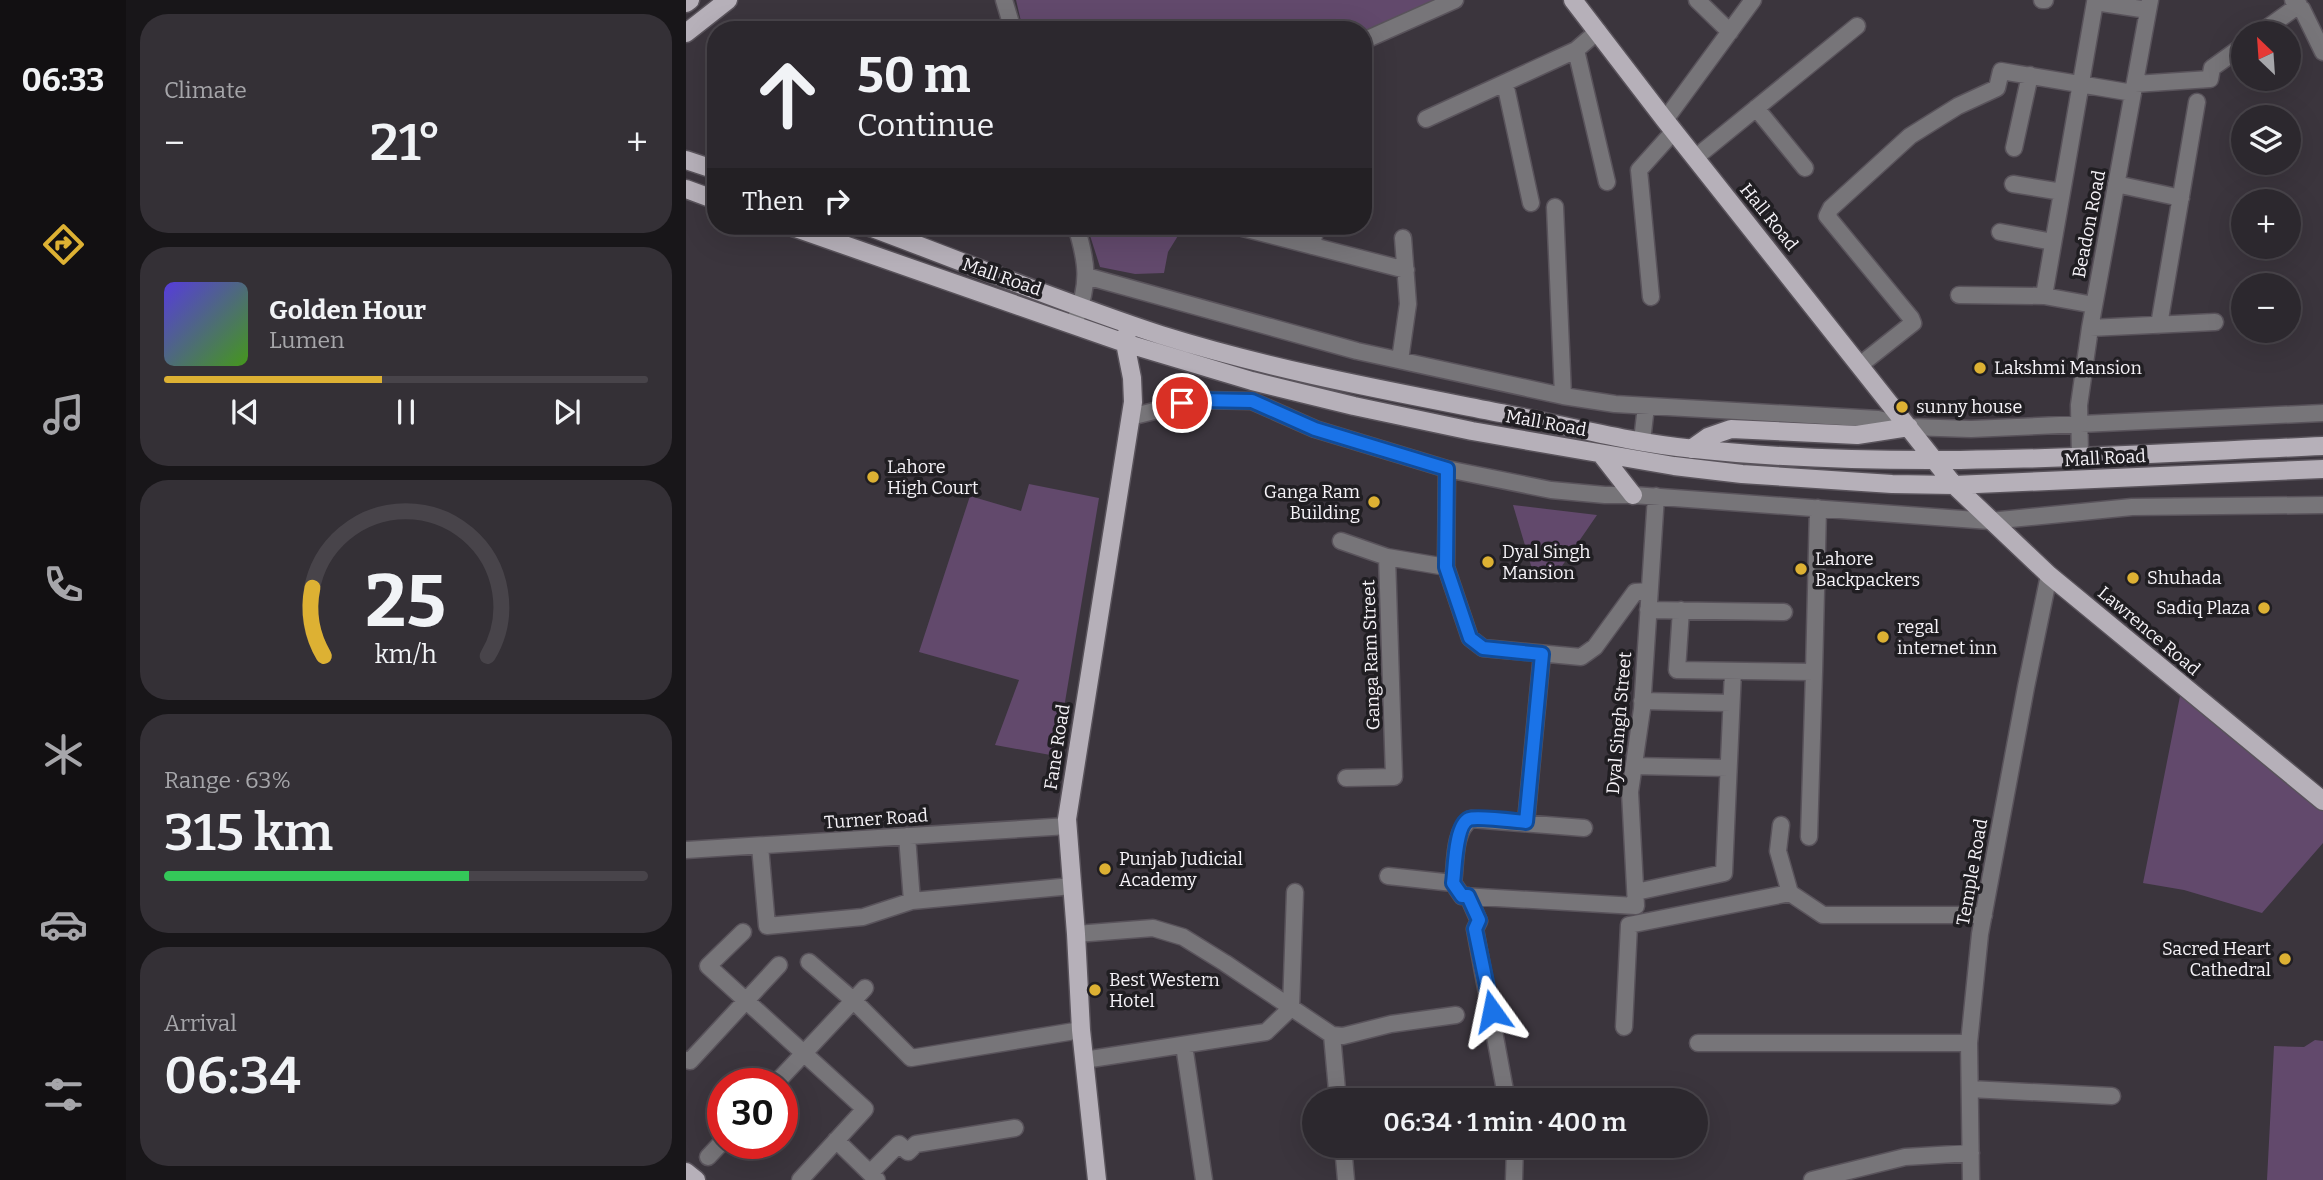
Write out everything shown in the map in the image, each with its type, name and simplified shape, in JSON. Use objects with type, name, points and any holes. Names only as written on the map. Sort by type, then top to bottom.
[{"type":"main road","points":[[686,33],[727,0]]},
{"type":"main road","name":"Hall Road","points":[[1573,0],[1669,126],[1954,485]]},
{"type":"main road","points":[[686,160],[707,167]]},
{"type":"main road","points":[[686,189],[707,197]]},
{"type":"main road","name":"Mall Road","points":[[819,235],[1077,315],[1129,323],[1303,374],[1692,449],[1783,457],[1897,461],[1992,460],[2323,446]]},
{"type":"main road","name":"Mall Road","points":[[888,235],[1077,315],[1125,343],[1252,382],[1354,406],[1601,454],[1742,474],[1892,484],[1954,485],[2323,469]]},
{"type":"main road","name":"Fane Road","points":[[1097,1180],[1081,1030],[1067,819],[1130,417],[1132,378],[1125,343],[1129,323]]},
{"type":"main road","points":[[1692,449],[1708,437],[1731,429],[1857,435],[1909,427]]},
{"type":"main road","points":[[1601,454],[1633,495]]},
{"type":"main road","name":"Lawrence Road","points":[[1954,485],[2049,575],[2323,801]]},
{"type":"main road","points":[[686,1172],[696,1180]]},
{"type":"street","points":[[1004,0],[1010,21]]},
{"type":"street","points":[[1372,37],[1455,0]]},
{"type":"street","points":[[1697,0],[1730,32]]},
{"type":"street","points":[[1651,297],[1639,170],[1754,0]]},
{"type":"street","points":[[2044,296],[2095,2],[2149,5]]},
{"type":"street","points":[[2274,21],[2296,3],[2302,9],[2323,52]]},
{"type":"street","name":"Beadon Road","points":[[2080,456],[2078,424],[2090,328],[2149,5]]},
{"type":"street","points":[[1695,158],[1857,26]]},
{"type":"street","points":[[1426,120],[1576,50],[1598,31]]},
{"type":"street","points":[[1576,50],[1606,182]]},
{"type":"street","points":[[1860,365],[1913,323],[1827,216],[1831,208],[1910,136],[1958,106],[1997,88],[2001,71],[2081,84],[2134,88],[2210,79],[2212,68],[2231,54]]},
{"type":"street","points":[[2014,148],[2030,75]]},
{"type":"street","points":[[1505,83],[1531,203]]},
{"type":"street","points":[[2159,325],[2197,102]]},
{"type":"street","points":[[1756,108],[1805,168]]},
{"type":"street","points":[[2013,184],[2062,192]]},
{"type":"street","points":[[2116,184],[2181,198]]},
{"type":"street","points":[[1555,208],[1563,396]]},
{"type":"street","points":[[2000,232],[2053,242]]},
{"type":"street","points":[[1077,315],[1086,287],[1078,235]]},
{"type":"street","points":[[1270,235],[1406,270]]},
{"type":"street","points":[[1312,246],[1314,235]]},
{"type":"street","points":[[1400,360],[1408,304],[1403,238]]},
{"type":"street","points":[[1086,276],[1289,334],[1563,396],[1615,404],[1878,419],[1909,427],[1971,429],[2323,413]]},
{"type":"street","points":[[1959,295],[2044,296],[2094,305]]},
{"type":"street","points":[[2090,328],[2215,322]]},
{"type":"street","points":[[1252,382],[1252,401]]},
{"type":"street","points":[[1130,417],[1199,400],[1252,401],[1315,429],[1447,469],[1550,491],[1656,496],[1990,521],[2132,507],[2323,505]]},
{"type":"street","points":[[1642,441],[1646,405]]},
{"type":"street","points":[[1447,469],[1446,567],[1470,638],[1483,648],[1581,657],[1595,647],[1635,592],[1649,591]]},
{"type":"street","name":"Dyal Singh Street","points":[[1636,891],[1630,792],[1642,701],[1656,496]]},
{"type":"street","points":[[1809,837],[1818,508]]},
{"type":"street","points":[[1341,541],[1387,557]]},
{"type":"street","name":"Ganga Ram Street","points":[[1346,778],[1395,777],[1387,557],[1446,567]]},
{"type":"street","name":"Temple Road","points":[[1971,1180],[1969,1042],[1984,915],[2049,575]]},
{"type":"street","points":[[1648,610],[1784,612]]},
{"type":"street","points":[[1681,610],[1677,670],[1814,671]]},
{"type":"street","points":[[1526,822],[1542,654]]},
{"type":"street","points":[[1388,876],[1461,892],[1636,906],[1636,891],[1724,873],[1732,671]]},
{"type":"street","points":[[1642,701],[1731,703]]},
{"type":"street","points":[[1634,766],[1728,768]]},
{"type":"street","points":[[1505,1088],[1475,929],[1479,920],[1461,892],[1459,836],[1462,825],[1471,818],[1584,828]]},
{"type":"street","points":[[1780,825],[1778,850],[1790,893],[1823,915],[1984,915]]},
{"type":"street","name":"Turner Road","points":[[686,850],[1068,826]]},
{"type":"street","points":[[907,836],[912,901]]},
{"type":"street","points":[[760,846],[767,926],[863,917],[912,901],[1072,886]]},
{"type":"street","points":[[1084,1060],[1266,1032],[1291,1008],[1295,892]]},
{"type":"street","points":[[1624,1027],[1629,925],[1790,893]]},
{"type":"street","points":[[1076,934],[1153,928],[1183,937],[1225,962],[1332,1035],[1343,1036],[1391,1024],[1455,1015]]},
{"type":"street","points":[[743,932],[708,966],[865,1110],[800,1180]]},
{"type":"street","points":[[809,962],[853,1000],[911,1058],[1081,1030]]},
{"type":"street","points":[[686,1060],[690,1061],[779,965]]},
{"type":"street","points":[[790,1068],[864,988]]},
{"type":"street","points":[[1332,1035],[1337,1088]]},
{"type":"street","points":[[1698,1043],[1969,1042]]},
{"type":"street","points":[[1184,1045],[1204,1180]]},
{"type":"street","points":[[1970,1088],[2112,1096]]},
{"type":"street","points":[[836,1140],[873,1176],[899,1144],[908,1152],[916,1144],[1015,1128]]},
{"type":"street","points":[[1812,1180],[1864,1173],[1905,1157],[1972,1153]]},
{"type":"street","points":[[1344,1158],[1346,1180]]},
{"type":"street","points":[[1514,1180],[1515,1158]]},
{"type":"shaded area","points":[[1016,0],[1435,0],[1372,28],[1372,21],[1021,21]]},
{"type":"shaded area","points":[[1090,235],[1178,235],[1168,252],[1164,273],[1135,274],[1100,267]]},
{"type":"shaded area","points":[[1029,484],[1099,498],[1056,756],[995,745],[1019,680],[919,652],[970,496],[1021,511]]},
{"type":"shaded area","points":[[1513,505],[1597,515],[1551,582],[1535,579]]},
{"type":"shaded area","points":[[2182,686],[2323,801],[2323,843],[2262,913],[2184,890],[2143,883]]},
{"type":"shaded area","points":[[2315,1040],[2323,1041],[2323,1180],[2267,1180],[2274,1046],[2304,1047]]},
{"type":"place","name":"Lakshmi Mansion","points":[[1980,368]]},
{"type":"place","name":"sunny house","points":[[1902,407]]},
{"type":"place","name":"Lahore High Court","points":[[873,477]]},
{"type":"place","name":"Ganga Ram Building","points":[[1374,502]]},
{"type":"place","name":"Dyal Singh Mansion","points":[[1488,562]]},
{"type":"place","name":"Lahore Backpackers","points":[[1801,569]]},
{"type":"place","name":"Shuhada","points":[[2133,578]]},
{"type":"place","name":"Sadiq Plaza","points":[[2264,608]]},
{"type":"place","name":"regal internet inn","points":[[1883,637]]},
{"type":"place","name":"Punjab Judicial Academy","points":[[1105,869]]},
{"type":"place","name":"Sacred Heart Cathedral","points":[[2285,959]]},
{"type":"place","name":"Best Western Hotel","points":[[1095,990]]},
{"type":"route","points":[[1182,403],[1199,400],[1252,401],[1315,429],[1447,469],[1446,567],[1470,638],[1483,648],[1542,654],[1526,822],[1471,818],[1462,825],[1459,836],[1453,883],[1462,896],[1468,896],[1479,920],[1475,929],[1492,1011]]}]
